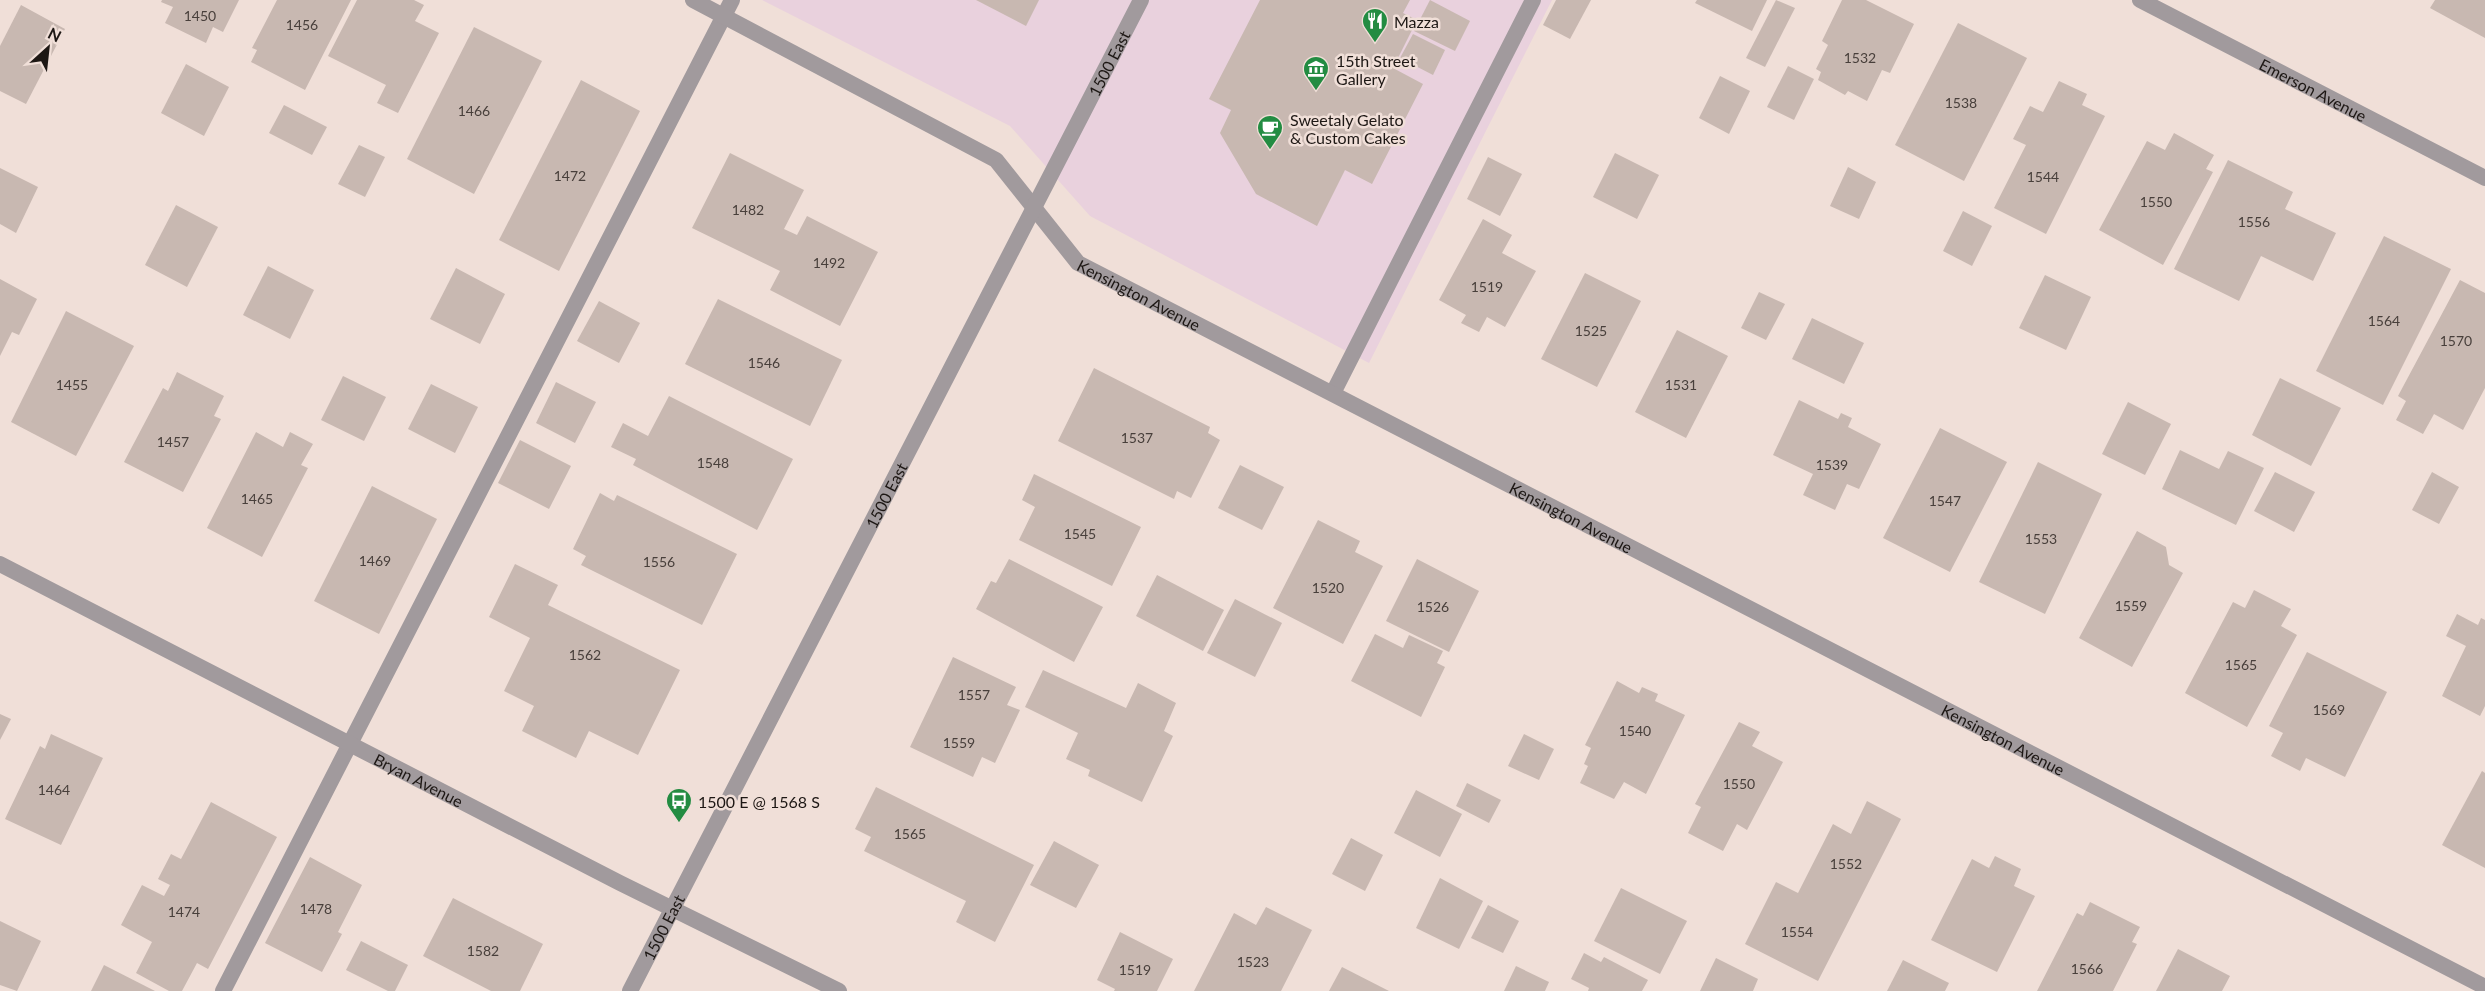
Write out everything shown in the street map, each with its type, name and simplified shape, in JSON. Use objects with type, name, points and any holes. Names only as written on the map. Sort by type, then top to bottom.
[{"type":"street","name":"Kensington Avenue","points":[[693,0],[996,160],[1078,263],[2485,987]]},
{"type":"street","points":[[223,991],[732,0]]},
{"type":"street","name":"1500 East","points":[[630,991],[1141,0]]},
{"type":"street","points":[[1333,393],[1533,0]]},
{"type":"street","name":"Emerson Avenue","points":[[2140,0],[2485,178]]},
{"type":"street","name":"Bryan Avenue","points":[[0,564],[839,991]]},
{"type":"shaded area","points":[[762,0],[1552,0],[1369,363],[1090,216],[1010,126]]},
{"type":"building","points":[[162,0],[239,0],[223,32],[213,27],[206,43],[165,23],[173,7],[161,2]]},
{"type":"building","points":[[277,0],[351,0],[305,90],[251,62],[257,50],[252,48]]},
{"type":"building","points":[[357,0],[414,0],[424,5],[415,21],[439,33],[398,113],[377,103],[386,85],[328,56]]},
{"type":"building","points":[[976,0],[1039,0],[1026,26]]},
{"type":"building","name":"15th Street Gallery","points":[[1260,0],[1410,0],[1403,13],[1417,20],[1393,68],[1423,84],[1372,184],[1345,170],[1317,226],[1256,194],[1220,133],[1231,110],[1209,99]]},
{"type":"building","points":[[1430,0],[1470,21],[1455,51],[1414,31]]},
{"type":"building","points":[[1556,0],[1591,0],[1570,39],[1543,25]]},
{"type":"building","points":[[1697,0],[1767,0],[1752,31],[1695,3]]},
{"type":"building","points":[[1776,0],[1795,8],[1765,67],[1746,58]]},
{"type":"building","points":[[1842,0],[1866,0],[1914,24],[1890,73],[1882,70],[1867,101],[1848,91],[1845,95],[1818,80],[1821,72],[1816,69],[1828,45],[1822,41]]},
{"type":"building","points":[[2435,0],[2485,0],[2485,38],[2430,8]]},
{"type":"building","points":[[21,5],[65,29],[26,104],[0,91],[0,46]]},
{"type":"building","points":[[1958,23],[2027,58],[1964,181],[1895,145]]},
{"type":"building","points":[[474,27],[542,61],[474,194],[407,159]]},
{"type":"building","points":[[1413,34],[1445,50],[1433,75],[1400,58]]},
{"type":"building","points":[[186,64],[229,87],[204,136],[161,113]]},
{"type":"building","points":[[1788,66],[1814,79],[1794,120],[1767,107]]},
{"type":"building","points":[[1720,76],[1750,91],[1729,134],[1699,118]]},
{"type":"building","points":[[581,80],[640,111],[559,271],[499,240]]},
{"type":"building","points":[[2059,81],[2087,94],[2082,105],[2105,116],[2046,234],[1994,208],[2026,145],[2013,139],[2030,106],[2043,112]]},
{"type":"building","points":[[284,105],[327,127],[312,155],[269,133]]},
{"type":"building","points":[[2174,133],[2214,155],[2206,169],[2213,172],[2163,265],[2099,230],[2147,141],[2165,150]]},
{"type":"building","points":[[359,145],[385,157],[365,197],[338,184]]},
{"type":"building","points":[[730,153],[804,190],[784,229],[797,235],[807,216],[878,252],[840,326],[770,290],[780,271],[692,228]]},
{"type":"building","points":[[1615,153],[1659,175],[1637,219],[1593,197]]},
{"type":"building","points":[[1488,157],[1522,174],[1500,216],[1467,199]]},
{"type":"building","points":[[2228,160],[2293,192],[2285,209],[2336,233],[2313,281],[2261,256],[2239,301],[2174,269]]},
{"type":"building","points":[[1848,167],[1876,182],[1859,219],[1830,206]]},
{"type":"building","points":[[0,168],[38,187],[16,233],[0,224]]},
{"type":"building","points":[[176,205],[218,227],[187,287],[145,265]]},
{"type":"building","points":[[1963,211],[1992,226],[1972,266],[1943,251]]},
{"type":"building","points":[[1483,219],[1512,235],[1502,253],[1536,271],[1505,327],[1487,317],[1479,332],[1461,323],[1466,315],[1439,300]]},
{"type":"building","points":[[2384,236],[2451,269],[2383,405],[2316,371]]},
{"type":"building","points":[[268,266],[314,290],[290,339],[243,315]]},
{"type":"building","points":[[456,268],[505,294],[480,344],[430,319]]},
{"type":"building","points":[[1585,273],[1641,301],[1597,387],[1541,359]]},
{"type":"building","points":[[2045,275],[2091,297],[2066,350],[2019,328]]},
{"type":"building","points":[[0,279],[37,299],[19,335],[12,332],[0,356]]},
{"type":"building","points":[[2460,280],[2485,293],[2485,388],[2463,430],[2434,414],[2423,434],[2396,420],[2406,401],[2398,396]]},
{"type":"building","points":[[1759,292],[1785,304],[1766,340],[1741,328]]},
{"type":"building","points":[[718,299],[842,360],[810,426],[685,364]]},
{"type":"building","points":[[599,301],[640,323],[619,363],[577,341]]},
{"type":"building","points":[[66,311],[134,346],[76,456],[11,422]]},
{"type":"building","points":[[1812,318],[1864,343],[1844,384],[1792,359]]},
{"type":"building","points":[[1677,330],[1728,356],[1686,438],[1635,412]]},
{"type":"building","points":[[1094,368],[1210,427],[1208,433],[1220,440],[1191,498],[1177,491],[1174,499],[1058,441]]},
{"type":"building","points":[[177,372],[224,396],[214,416],[221,419],[183,492],[124,462],[163,388],[168,391]]},
{"type":"building","points":[[343,376],[386,397],[364,441],[321,420]]},
{"type":"building","points":[[2280,378],[2341,408],[2311,466],[2252,435]]},
{"type":"building","points":[[556,382],[596,402],[575,443],[536,423]]},
{"type":"building","points":[[431,384],[478,407],[455,453],[408,429]]},
{"type":"building","points":[[669,396],[793,459],[757,530],[633,465],[636,459],[611,447],[623,423],[648,436]]},
{"type":"building","points":[[1799,400],[1838,419],[1841,413],[1852,418],[1848,427],[1881,444],[1859,489],[1847,484],[1835,510],[1803,495],[1813,474],[1773,455]]},
{"type":"building","points":[[2128,402],[2171,424],[2145,475],[2102,454]]},
{"type":"building","points":[[1940,428],[2007,462],[1950,572],[1883,538]]},
{"type":"building","points":[[256,432],[283,447],[290,432],[313,444],[301,465],[308,468],[262,557],[207,528]]},
{"type":"building","points":[[520,440],[571,466],[549,509],[498,483]]},
{"type":"building","points":[[2180,450],[2219,469],[2228,451],[2264,468],[2236,525],[2162,489]]},
{"type":"building","points":[[2038,462],[2102,494],[2045,614],[1979,582]]},
{"type":"building","points":[[1240,465],[1284,487],[1262,530],[1218,508]]},
{"type":"building","points":[[2275,472],[2315,492],[2294,532],[2254,511]]},
{"type":"building","points":[[2432,472],[2459,487],[2439,524],[2412,510]]},
{"type":"building","points":[[1034,474],[1141,527],[1112,586],[1019,540],[1035,507],[1022,500]]},
{"type":"building","points":[[372,486],[437,519],[379,634],[314,601]]},
{"type":"building","points":[[600,493],[614,501],[617,495],[737,554],[702,625],[581,565],[586,556],[573,549]]},
{"type":"building","points":[[1318,520],[1360,541],[1355,552],[1383,566],[1343,644],[1273,608]]},
{"type":"building","points":[[2137,531],[2166,547],[2169,565],[2183,573],[2132,667],[2079,638]]},
{"type":"building","points":[[1009,559],[1103,607],[1074,662],[976,609],[991,581],[996,583]]},
{"type":"building","points":[[1417,559],[1479,591],[1449,652],[1386,621]]},
{"type":"building","points":[[515,564],[558,585],[548,605],[680,670],[638,755],[589,731],[576,758],[522,731],[534,706],[504,691],[530,638],[489,617]]},
{"type":"building","points":[[1157,575],[1224,610],[1203,651],[1136,616]]},
{"type":"building","points":[[2254,590],[2291,609],[2281,626],[2297,635],[2247,727],[2185,693],[2233,602],[2245,608]]},
{"type":"building","points":[[1235,599],[1282,623],[1255,677],[1207,653]]},
{"type":"building","points":[[2457,614],[2478,625],[2481,618],[2485,620],[2485,706],[2480,716],[2442,696],[2466,646],[2446,636]]},
{"type":"building","points":[[1375,634],[1403,648],[1409,635],[1443,651],[1437,663],[1445,667],[1421,717],[1351,681]]},
{"type":"building","points":[[2307,652],[2387,692],[2345,777],[2306,758],[2300,771],[2271,756],[2283,733],[2269,726]]},
{"type":"building","points":[[953,657],[1016,687],[1007,705],[1020,710],[995,763],[982,757],[973,777],[910,747]]},
{"type":"building","points":[[1043,670],[1126,708],[1138,683],[1176,703],[1164,731],[1173,736],[1142,802],[1088,776],[1090,770],[1066,759],[1078,733],[1025,707]]},
{"type":"building","points":[[1617,681],[1639,693],[1642,687],[1658,694],[1655,701],[1685,715],[1646,794],[1624,782],[1614,799],[1580,783],[1588,766],[1584,764],[1591,748],[1585,745]]},
{"type":"building","points":[[0,714],[11,719],[0,740]]},
{"type":"building","points":[[1739,722],[1760,732],[1752,746],[1783,762],[1747,830],[1737,824],[1723,851],[1688,833],[1701,807],[1695,804]]},
{"type":"building","points":[[51,734],[103,758],[61,845],[5,819],[40,746],[45,749]]},
{"type":"building","points":[[1524,734],[1554,749],[1539,780],[1508,766]]},
{"type":"building","points":[[2482,771],[2485,773],[2485,868],[2442,845]]},
{"type":"building","points":[[1467,783],[1501,800],[1489,823],[1456,806]]},
{"type":"building","points":[[876,787],[1034,865],[995,942],[956,922],[966,901],[864,851],[871,837],[855,829]]},
{"type":"building","points":[[1416,790],[1462,814],[1440,857],[1394,833]]},
{"type":"building","points":[[1867,801],[1901,819],[1818,981],[1745,944],[1776,882],[1798,893],[1833,824],[1851,834]]},
{"type":"building","points":[[211,802],[277,837],[208,969],[197,963],[182,991],[169,991],[136,973],[152,942],[121,925],[142,885],[164,896],[170,885],[158,879],[171,854],[181,859]]},
{"type":"building","points":[[1351,838],[1383,855],[1365,891],[1332,874]]},
{"type":"building","points":[[1054,841],[1099,865],[1076,908],[1030,885]]},
{"type":"building","points":[[1995,856],[2021,869],[2014,886],[2035,896],[1997,972],[1931,940],[1972,859],[1989,868]]},
{"type":"building","points":[[310,857],[362,885],[338,932],[342,934],[322,972],[265,943]]},
{"type":"building","points":[[1440,878],[1483,901],[1459,949],[1416,928]]},
{"type":"building","points":[[1621,888],[1687,921],[1660,974],[1594,941]]},
{"type":"building","points":[[453,898],[543,944],[520,991],[491,991],[423,956]]},
{"type":"building","points":[[2090,902],[2140,927],[2132,942],[2137,944],[2113,991],[2037,991],[2077,913],[2083,916]]},
{"type":"building","points":[[1488,905],[1519,921],[1503,953],[1471,938]]},
{"type":"building","points":[[1266,907],[1312,930],[1281,991],[1194,991],[1234,913],[1256,925]]},
{"type":"building","points":[[0,921],[41,941],[17,991],[0,985]]},
{"type":"building","points":[[1120,932],[1173,959],[1157,991],[1114,991],[1115,989],[1097,980]]},
{"type":"building","points":[[361,941],[408,965],[395,991],[388,991],[346,970]]},
{"type":"building","points":[[2178,949],[2230,976],[2222,991],[2156,991]]},
{"type":"building","points":[[1584,953],[1601,962],[1604,957],[1648,980],[1642,991],[1588,991],[1589,988],[1571,979]]},
{"type":"building","points":[[1716,958],[1758,979],[1753,991],[1700,991]]},
{"type":"building","points":[[1903,960],[1949,983],[1945,991],[1887,991]]},
{"type":"building","points":[[104,965],[155,991],[91,991]]},
{"type":"building","points":[[1516,966],[1549,982],[1545,991],[1504,991]]},
{"type":"building","points":[[1342,967],[1389,991],[1329,991]]},
{"type":"place","name":"Mazza","points":[[1375,44]]},
{"type":"place","name":"15th Street Gallery","points":[[1316,92]]},
{"type":"place","name":"Sweetaly Gelato & Custom Cakes","points":[[1270,151]]},
{"type":"place","name":"1500 E @ 1568 S","points":[[679,824]]}]
